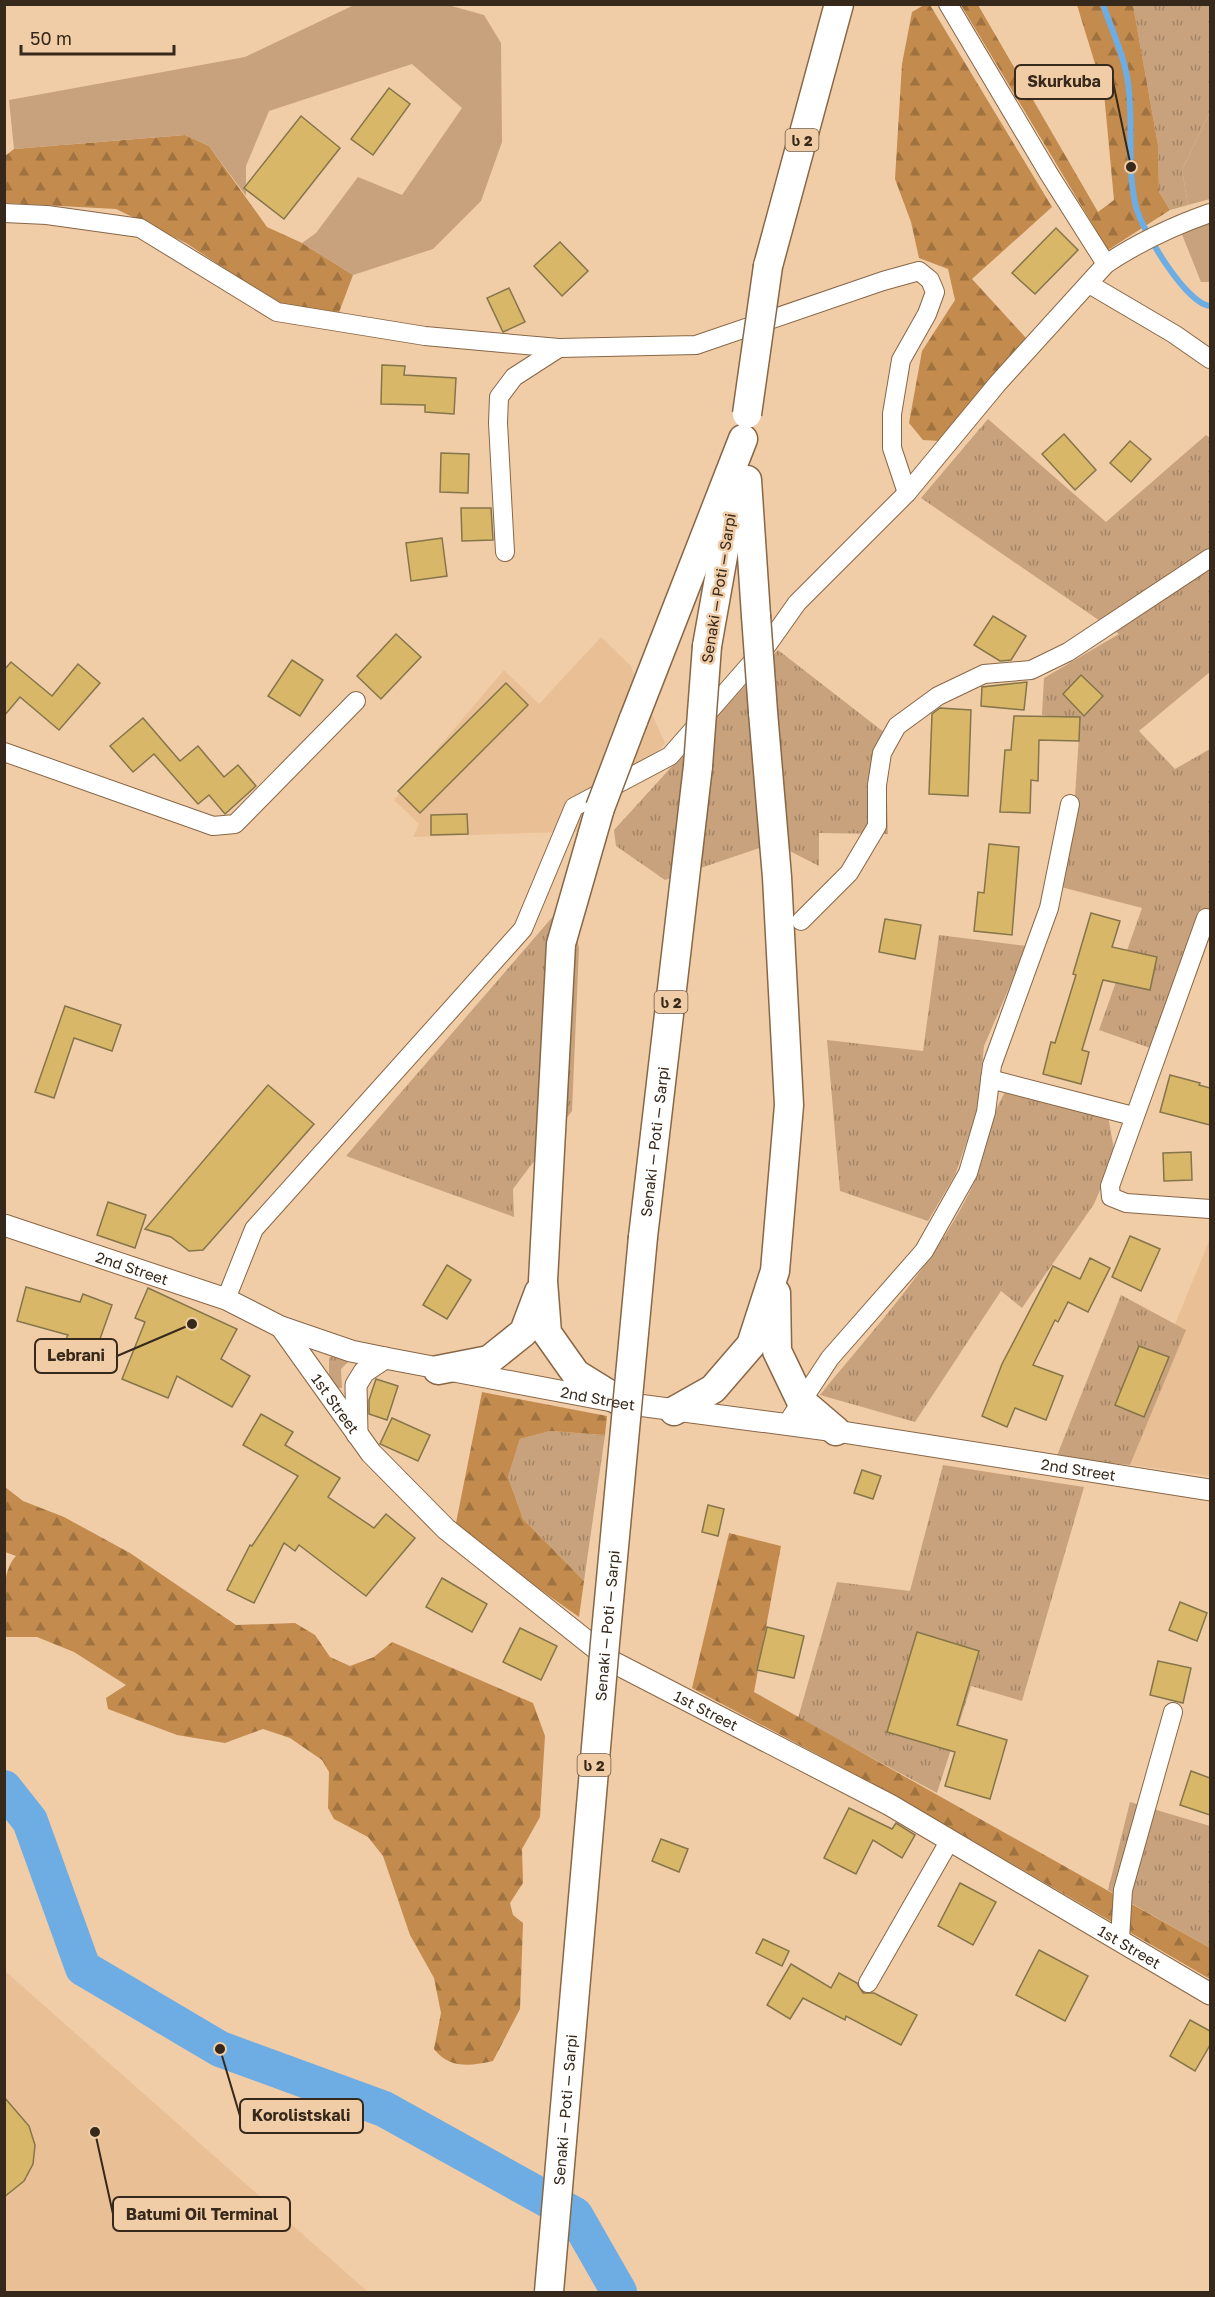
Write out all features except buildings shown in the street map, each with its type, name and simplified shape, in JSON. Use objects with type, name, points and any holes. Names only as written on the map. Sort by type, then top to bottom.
[{"type":"highway","name":"Senaki — Poti — Sarpi","points":[[549,2292],[605,1642],[643,1237],[698,766],[707,646],[745,426],[768,266],[838,9]]},
{"type":"highway","points":[[745,426],[756,616],[777,878],[789,1105],[775,1271],[777,1351],[801,1401],[836,1431]]},
{"type":"highway","points":[[623,1403],[576,1374],[547,1333],[543,1281],[561,944],[600,808],[745,426]]},
{"type":"highway","points":[[674,1411],[713,1389],[751,1344],[775,1271]]},
{"type":"highway","points":[[438,1370],[489,1360],[524,1332],[543,1281]]},
{"type":"street","points":[[948,4],[1049,174],[1106,264]]},
{"type":"street","points":[[4,213],[47,215],[140,228],[277,312],[425,336],[559,348],[696,345],[883,281],[919,271],[930,280],[935,292],[927,315],[901,360],[892,414],[892,448],[907,493]]},
{"type":"street","points":[[226,1299],[254,1229],[523,929],[574,807],[670,756],[768,644],[797,603],[907,493],[998,383],[1106,264],[1132,247],[1210,213]]},
{"type":"street","points":[[1089,284],[1174,334],[1210,359]]},
{"type":"street","points":[[505,552],[498,423],[499,397],[514,376],[559,348]]},
{"type":"street","points":[[801,921],[849,873],[877,826],[877,785],[882,753],[897,726],[938,696],[984,674],[1030,670],[1068,652],[1210,558]]},
{"type":"street","points":[[4,752],[213,826],[235,824],[356,701]]},
{"type":"street","points":[[786,1425],[830,1358],[924,1251],[968,1173],[986,1112],[990,1079],[1007,1020],[1049,908],[1070,804]]},
{"type":"street","points":[[1206,918],[1133,1116],[1110,1186],[1111,1197],[1126,1203],[1210,1209]]},
{"type":"street","points":[[990,1079],[1133,1116]]},
{"type":"street","name":"2nd Street","points":[[4,1224],[226,1299],[281,1328],[351,1351],[438,1370],[623,1403],[836,1431],[1210,1490]]},
{"type":"street","name":"1st Street","points":[[281,1328],[370,1453],[446,1529],[613,1662],[890,1805],[1210,1994]]},
{"type":"street","points":[[357,1436],[356,1385],[364,1372],[385,1358]]},
{"type":"street","points":[[1120,1939],[1123,1890],[1173,1712]]},
{"type":"street","points":[[868,1983],[950,1840]]},
{"type":"shaded area","points":[[601,637],[630,665],[665,743],[591,831],[413,837],[419,824],[394,800],[504,670],[539,704]]},
{"type":"shaded area","points":[[1210,1239],[1210,1476],[1130,1465],[1186,1330],[1175,1324]]},
{"type":"shaded area","points":[[5,1971],[368,2292],[5,2292]]},
{"type":"green space","points":[[354,5],[448,5],[484,15],[501,43],[502,142],[481,201],[433,249],[353,275],[302,243],[316,233],[358,177],[402,195],[462,108],[412,64],[269,111],[246,166],[246,196],[209,146],[185,135],[14,149],[9,100],[245,57]]},
{"type":"green space","points":[[924,5],[930,5],[1052,207],[972,279],[1026,338],[940,441],[923,440],[909,423],[922,351],[955,300],[948,269],[919,258],[911,222],[895,179],[902,64],[912,12]]},
{"type":"green space","points":[[961,5],[978,5],[1098,212],[1114,200],[1104,93],[1077,5],[1133,5],[1158,145],[1159,192],[1170,210],[1108,250]]},
{"type":"green space","points":[[1133,5],[1210,5],[1210,112],[1182,170],[1188,205],[1170,210],[1159,192],[1158,145]]},
{"type":"green space","points":[[1210,112],[1210,199],[1188,205],[1182,170]]},
{"type":"green space","points":[[185,135],[209,146],[267,227],[302,243],[353,275],[338,315],[280,305],[186,243],[116,209],[5,203],[5,156],[14,149]]},
{"type":"green space","points":[[1210,222],[1210,282],[1201,282],[1181,232]]},
{"type":"green space","points":[[988,419],[1106,522],[1206,435],[1210,438],[1210,672],[1139,731],[1175,769],[1210,749],[1210,937],[1167,1054],[1099,1030],[1142,908],[1061,887],[1073,827],[1080,720],[1042,715],[1044,678],[1119,634],[921,498]]},
{"type":"green space","points":[[778,650],[885,733],[888,834],[819,833],[819,866],[774,843],[665,880],[616,846],[614,830]]},
{"type":"green space","points":[[568,899],[579,948],[572,1111],[513,1189],[514,1217],[346,1156]]},
{"type":"green space","points":[[939,935],[1027,946],[984,1046],[977,1112],[955,1175],[928,1221],[840,1191],[827,1040],[923,1051]]},
{"type":"green space","points":[[1006,1091],[1108,1116],[1115,1155],[1094,1204],[1022,1308],[1001,1291],[915,1422],[820,1395],[923,1268],[958,1214],[978,1173],[995,1113]]},
{"type":"green space","points":[[1121,1295],[1186,1330],[1130,1465],[1056,1458]]},
{"type":"green space","points":[[337,1354],[350,1360],[341,1369],[342,1388],[336,1388],[329,1374],[329,1358]]},
{"type":"green space","points":[[482,1392],[607,1416],[605,1435],[550,1431],[520,1439],[508,1477],[523,1519],[584,1581],[579,1617],[538,1588],[456,1523]]},
{"type":"green space","points":[[550,1431],[605,1435],[584,1581],[523,1519],[508,1477],[520,1439]]},
{"type":"green space","points":[[943,1465],[1084,1487],[1022,1701],[971,1686],[937,1793],[798,1718],[837,1582],[910,1591]]},
{"type":"green space","points":[[5,1487],[23,1501],[64,1517],[130,1553],[236,1625],[295,1623],[315,1635],[330,1657],[350,1666],[374,1657],[392,1642],[533,1703],[545,1736],[540,1817],[522,1849],[523,1883],[510,1903],[513,1915],[523,1923],[520,2009],[493,2061],[469,2065],[453,2063],[434,2049],[441,2013],[434,1978],[410,1935],[383,1856],[368,1837],[334,1819],[328,1808],[329,1772],[322,1760],[290,1738],[263,1729],[225,1743],[177,1735],[108,1709],[106,1698],[126,1685],[74,1652],[37,1637],[5,1637],[5,1582],[7,1572],[16,1556],[5,1552]]},
{"type":"green space","points":[[729,1533],[781,1546],[754,1692],[1210,1948],[1210,1979],[894,1795],[692,1688]]},
{"type":"green space","points":[[1130,1802],[1210,1826],[1210,1948],[1108,1890]]},
{"type":"waterway","points":[[1103,4],[1121,53],[1128,83],[1131,176],[1136,207],[1147,232],[1166,264],[1189,293],[1200,302],[1210,306]]},
{"type":"waterway","points":[[4,1788],[30,1821],[83,1968],[220,2049],[384,2109],[575,2215],[619,2292]]},
{"type":"place","name":"Skurkuba","points":[[1131,167]]},
{"type":"place","name":"Lebrani","points":[[192,1324]]},
{"type":"place","name":"Korolistskali","points":[[220,2049]]},
{"type":"place","name":"Batumi Oil Terminal","points":[[95,2132]]}]
